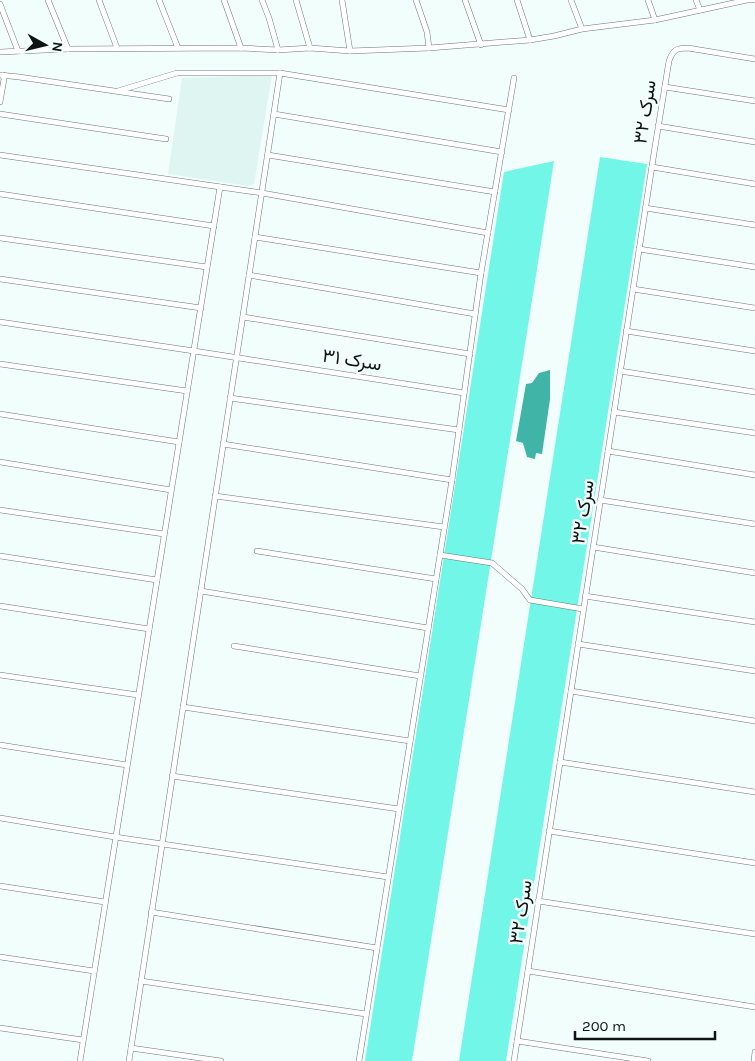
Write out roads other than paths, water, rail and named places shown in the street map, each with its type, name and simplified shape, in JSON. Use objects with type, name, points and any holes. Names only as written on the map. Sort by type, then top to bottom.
[{"type":"street","points":[[48,0],[68,49]]},
{"type":"street","points":[[98,0],[117,48]]},
{"type":"street","points":[[159,0],[178,48]]},
{"type":"street","points":[[224,0],[241,48]]},
{"type":"street","points":[[262,0],[278,50]]},
{"type":"street","points":[[296,0],[310,48]]},
{"type":"street","points":[[342,0],[350,51]]},
{"type":"street","points":[[416,0],[427,32],[429,48]]},
{"type":"street","points":[[465,0],[481,45]]},
{"type":"street","points":[[517,0],[530,40]]},
{"type":"street","points":[[571,0],[582,29]]},
{"type":"street","points":[[648,0],[655,20]]},
{"type":"street","points":[[696,0],[700,10]]},
{"type":"street","points":[[0,52],[117,48],[241,48],[278,50],[310,48],[350,51],[481,45],[530,40],[582,29],[655,20],[747,0],[755,0]]},
{"type":"street","points":[[0,4],[18,51]]},
{"type":"street","name":"سرک ۳۲","points":[[514,1061],[669,61],[673,52],[680,48],[755,59]]},
{"type":"street","points":[[118,91],[177,73],[280,73],[509,110]]},
{"type":"street","points":[[129,1061],[280,73]]},
{"type":"street","points":[[1,75],[19,76],[169,99]]},
{"type":"street","points":[[0,102],[4,79],[1,75]]},
{"type":"street","points":[[359,1061],[452,480],[481,273],[514,78]]},
{"type":"street","points":[[665,87],[755,101]]},
{"type":"street","points":[[0,114],[166,139]]},
{"type":"street","points":[[274,114],[502,152]]},
{"type":"street","points":[[658,126],[755,142]]},
{"type":"street","points":[[0,155],[262,193],[488,233]]},
{"type":"street","points":[[268,155],[495,192]]},
{"type":"street","points":[[652,168],[755,184]]},
{"type":"street","points":[[80,1061],[220,187]]},
{"type":"street","points":[[0,194],[214,226]]},
{"type":"street","points":[[645,208],[755,225]]},
{"type":"street","points":[[255,237],[481,273]]},
{"type":"street","points":[[0,238],[207,267]]},
{"type":"street","points":[[639,249],[755,267]]},
{"type":"street","points":[[249,275],[475,314]]},
{"type":"street","points":[[0,279],[200,308]]},
{"type":"street","points":[[633,289],[755,308]]},
{"type":"street","points":[[243,317],[470,354]]},
{"type":"street","name":"سرک ۳۱","points":[[0,322],[464,393]]},
{"type":"street","points":[[626,331],[755,351]]},
{"type":"street","points":[[0,364],[187,391]]},
{"type":"street","points":[[620,371],[755,392]]},
{"type":"street","points":[[230,398],[458,430]]},
{"type":"street","points":[[614,412],[755,433]]},
{"type":"street","points":[[0,414],[179,442]]},
{"type":"street","points":[[223,444],[452,480]]},
{"type":"street","points":[[608,451],[755,475]]},
{"type":"street","points":[[0,462],[171,490]]},
{"type":"street","points":[[215,496],[444,528]]},
{"type":"street","points":[[600,500],[755,524]]},
{"type":"street","points":[[0,510],[164,534]]},
{"type":"street","points":[[593,547],[755,573]]},
{"type":"street","points":[[257,551],[436,579]]},
{"type":"street","points":[[0,556],[157,580]]},
{"type":"street","points":[[440,556],[492,564],[522,589],[530,600],[583,609]]},
{"type":"street","points":[[201,591],[428,628]]},
{"type":"street","points":[[585,596],[755,622]]},
{"type":"street","points":[[0,606],[149,629]]},
{"type":"street","points":[[578,644],[755,671]]},
{"type":"street","points":[[234,646],[420,676]]},
{"type":"street","points":[[0,675],[138,696]]},
{"type":"street","points":[[571,691],[755,721]]},
{"type":"street","points":[[183,707],[410,741]]},
{"type":"street","points":[[0,745],[127,765]]},
{"type":"street","points":[[560,762],[755,792]]},
{"type":"street","points":[[172,776],[399,809]]},
{"type":"street","points":[[0,818],[388,877]]},
{"type":"street","points":[[549,831],[755,863]]},
{"type":"street","points":[[0,886],[105,902]]},
{"type":"street","points":[[538,901],[755,934]]},
{"type":"street","points":[[152,912],[377,948]]},
{"type":"street","points":[[0,957],[94,971]]},
{"type":"street","points":[[528,971],[755,1007]]},
{"type":"street","points":[[141,981],[366,1014]]},
{"type":"street","points":[[0,1028],[83,1040]]},
{"type":"street","points":[[517,1041],[648,1061]]},
{"type":"street","points":[[131,1048],[221,1061]]},
{"type":"street","points":[[754,1061],[755,1052]]}]
